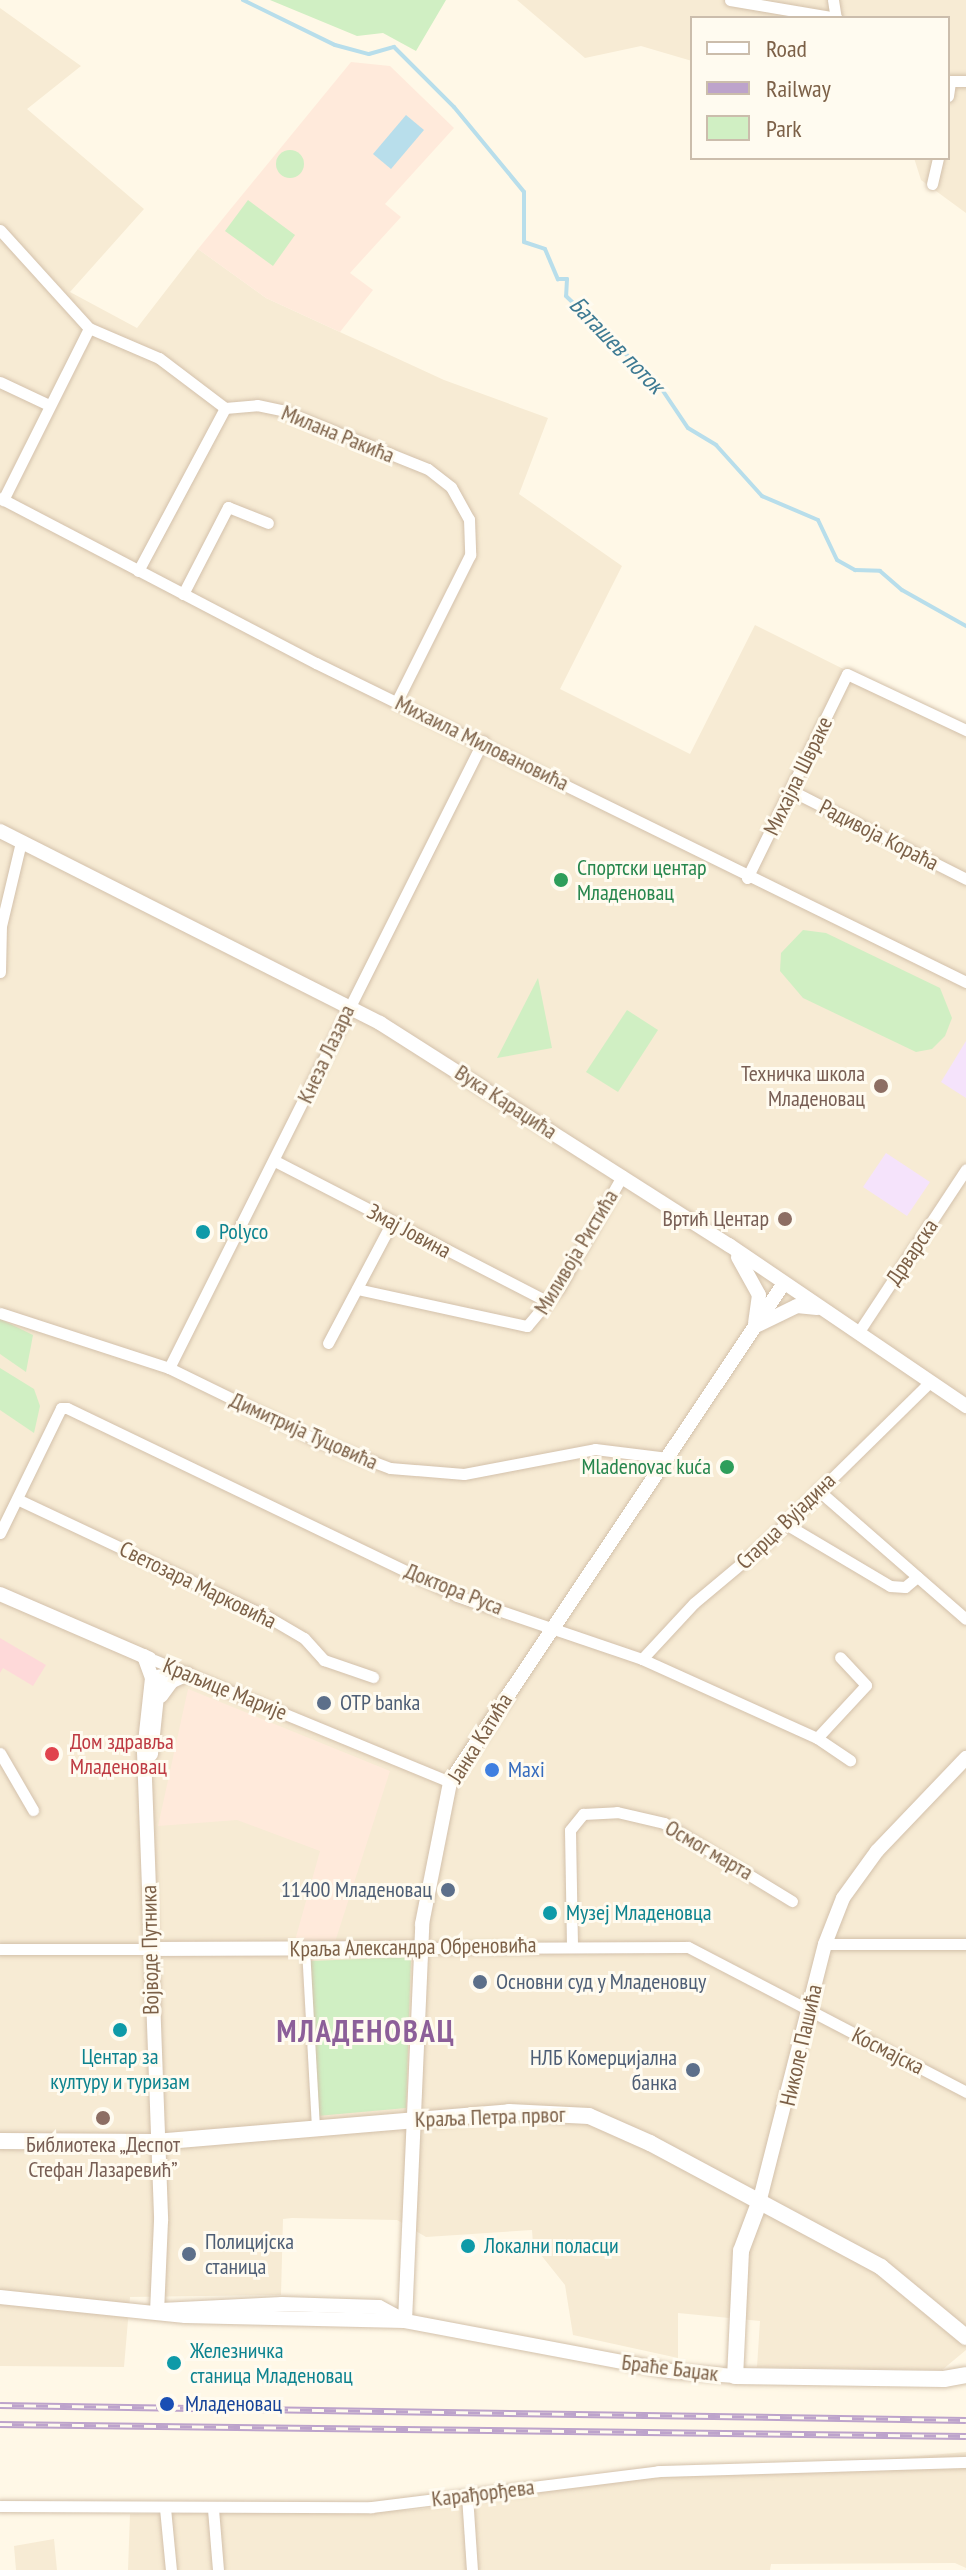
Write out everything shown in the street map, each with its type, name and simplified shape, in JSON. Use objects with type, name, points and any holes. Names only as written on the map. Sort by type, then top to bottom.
[{"type":"main road","name":"Краља Петра првог","points":[[0,2141],[155,2142],[316,2126],[552,2112],[603,2120],[897,2276],[966,2337]]},
{"type":"main road","name":"Николе Пашића","points":[[735,2376],[739,2267],[759,2203]]},
{"type":"main road","points":[[940,2378],[966,2363]]},
{"type":"main road","name":"Браће Баџак","points":[[735,2376],[940,2378],[966,2375]]},
{"type":"street","points":[[730,0],[824,16]]},
{"type":"street","points":[[932,184],[938,160]]},
{"type":"street","points":[[0,230],[89,328],[159,358],[225,408],[138,571]]},
{"type":"street","points":[[2,499],[89,328]]},
{"type":"street","points":[[0,382],[49,405]]},
{"type":"street","name":"Милана Ракића","points":[[225,408],[257,405],[281,410],[428,469],[461,502],[470,528],[470,555],[397,701]]},
{"type":"street","name":"Михаила Миловановића","points":[[2,499],[183,594],[483,741],[747,878],[966,982]]},
{"type":"street","points":[[183,594],[228,507],[268,523]]},
{"type":"street","name":"Михајла Швраке","points":[[747,878],[847,674],[966,730]]},
{"type":"street","name":"Кнеза Лазара","points":[[169,1368],[483,741]]},
{"type":"street","name":"Радивоја Кораћа","points":[[792,791],[966,879]]},
{"type":"street","name":"Вука Караџића","points":[[0,831],[349,1005],[729,1245],[966,1406]]},
{"type":"street","points":[[0,972],[1,926],[21,842]]},
{"type":"street","name":"Змај Јовина","points":[[275,1161],[544,1300]]},
{"type":"street","name":"Дрварска","points":[[858,1333],[966,1169]]},
{"type":"street","name":"Миливоја Ристића","points":[[357,1289],[527,1326],[544,1300],[559,1288],[622,1176]]},
{"type":"street","points":[[328,1343],[392,1222]]},
{"type":"street","points":[[729,1245],[754,1278],[759,1295],[754,1327]]},
{"type":"street","name":"Јанка Катића","points":[[405,2321],[420,1948],[433,1849],[450,1782],[784,1283]]},
{"type":"street","points":[[754,1327],[797,1306],[822,1309]]},
{"type":"street","name":"Димитрија Туцовића","points":[[0,1313],[169,1368],[350,1455],[402,1470],[481,1473],[595,1449],[667,1458]]},
{"type":"street","name":"Старца Вујадина","points":[[642,1659],[694,1603],[784,1523],[930,1382]]},
{"type":"street","name":"Доктора Руса","points":[[17,1499],[61,1408],[178,1459],[457,1596],[554,1626],[642,1659],[817,1738],[850,1760]]},
{"type":"street","points":[[818,1490],[966,1619]]},
{"type":"street","points":[[0,1533],[17,1499]]},
{"type":"street","name":"Светозара Марковића","points":[[17,1499],[268,1617],[304,1638],[324,1660],[373,1677]]},
{"type":"street","points":[[784,1523],[890,1586],[905,1587],[917,1577]]},
{"type":"street","name":"Краљице Марије","points":[[0,1594],[450,1782]]},
{"type":"street","points":[[817,1738],[866,1685],[840,1657]]},
{"type":"street","name":"Војводе Путника","points":[[147,1779],[161,1696],[149,1658]]},
{"type":"street","name":"Војводе Путника","points":[[149,1658],[152,1678],[144,1737],[155,2142],[162,2277],[157,2311]]},
{"type":"street","points":[[161,1696],[172,1681],[188,1674]]},
{"type":"street","points":[[0,1753],[33,1810]]},
{"type":"street","name":"Николе Пашића","points":[[759,2203],[825,1944],[843,1898],[877,1851],[966,1758]]},
{"type":"street","name":"Осмог марта","points":[[572,1945],[568,1868],[574,1819],[617,1812],[664,1823],[792,1901]]},
{"type":"street","points":[[825,1944],[966,1944]]},
{"type":"street","name":"Краља Александра Обреновића","points":[[0,1949],[688,1947],[810,2011]]},
{"type":"street","points":[[306,1949],[316,2126]]},
{"type":"street","name":"Космајска","points":[[810,2011],[966,2092]]},
{"type":"street","name":"Браће Баџак","points":[[0,2297],[157,2311],[371,2324],[405,2321],[669,2371],[735,2376]]},
{"type":"street","name":"Карађорђева","points":[[0,2506],[213,2509],[371,2507],[658,2471],[966,2462]]},
{"type":"street","points":[[467,2495],[472,2570]]},
{"type":"street","points":[[165,2508],[171,2570]]},
{"type":"street","points":[[213,2509],[218,2570]]},
{"type":"shaded area","points":[[517,0],[966,0],[966,213],[921,180],[915,160],[950,160],[950,16],[690,16],[690,60],[641,46],[585,58]]},
{"type":"shaded area","points":[[0,8],[81,66],[27,109],[144,209],[70,292],[137,328],[198,249],[266,298],[444,380],[548,418],[519,494],[622,566],[560,689],[690,754],[755,625],[966,730],[966,2350],[942,2370],[757,2367],[760,2321],[678,2313],[678,2358],[573,2335],[565,2285],[533,2245],[532,2230],[426,2237],[397,2220],[292,2218],[283,2219],[281,2295],[130,2297],[124,2367],[0,2366]]},
{"type":"shaded area","points":[[351,62],[390,66],[454,128],[385,204],[401,217],[350,273],[373,290],[340,332],[266,298],[198,249]]},
{"type":"shaded area","points":[[966,1041],[966,1098],[941,1082]]},
{"type":"shaded area","points":[[886,1153],[930,1182],[907,1216],[863,1187]]},
{"type":"shaded area","points":[[0,1638],[46,1665],[33,1686],[3,1668],[0,1673]]},
{"type":"shaded area","points":[[188,1689],[390,1771],[335,1942],[294,1944],[320,1851],[237,1820],[158,1826]]},
{"type":"shaded area","points":[[966,2452],[966,2568],[955,2563],[771,2564],[770,2570],[128,2570],[130,2514],[415,2510],[608,2482]]},
{"type":"shaded area","points":[[54,2539],[57,2570],[16,2570],[14,2546]]},
{"type":"green space","points":[[270,0],[446,0],[416,51],[383,33],[357,36]]},
{"type":"green space","points":[[290,150],[300,154],[304,164],[300,174],[290,178],[280,174],[276,164],[280,154]]},
{"type":"green space","points":[[248,200],[295,235],[273,266],[225,231]]},
{"type":"green space","points":[[803,930],[826,933],[940,988],[952,1018],[945,1036],[932,1049],[916,1052],[803,998],[780,971],[781,953]]},
{"type":"green space","points":[[538,978],[552,1048],[497,1058]]},
{"type":"green space","points":[[627,1010],[658,1030],[618,1092],[586,1072]]},
{"type":"green space","points":[[0,1319],[33,1335],[26,1372],[0,1354]]},
{"type":"green space","points":[[0,1368],[34,1389],[40,1406],[34,1433],[0,1410]]},
{"type":"green space","points":[[411,1957],[406,2108],[317,2116],[311,1961]]},
{"type":"water","points":[[406,115],[424,130],[391,169],[373,154]]},
{"type":"waterway","name":"Баташев поток","points":[[243,0],[335,45],[369,54],[394,47],[454,107],[524,192],[524,242],[545,249],[558,279],[567,279],[566,296],[661,388],[688,428],[716,445],[762,496],[818,520],[837,560],[855,570],[880,571],[902,590],[966,626]]},
{"type":"railway","points":[[0,2405],[966,2420]]},
{"type":"railway","points":[[0,2424],[966,2436]]},
{"type":"place","name":"Спортски центар Младеновац","points":[[561,880]]},
{"type":"place","name":"Техничка школа Младеновац","points":[[881,1086]]},
{"type":"place","name":"Вртић Центар","points":[[785,1219]]},
{"type":"place","name":"Polyco","points":[[203,1232]]},
{"type":"place","name":"Mladenovac kuća","points":[[727,1467]]},
{"type":"place","name":"OTP banka","points":[[324,1703]]},
{"type":"place","name":"Дом здравља Младеновац","points":[[52,1754]]},
{"type":"place","name":"Maxi","points":[[492,1770]]},
{"type":"place","name":"11400 Младеновац","points":[[448,1890]]},
{"type":"place","name":"Музеј Младеновца","points":[[550,1913]]},
{"type":"place","name":"Основни суд у Младеновцу","points":[[480,1982]]},
{"type":"place","name":"Центар за културу и туризам","points":[[120,2030]]},
{"type":"place","name":"НЛБ Комерцијална банка","points":[[693,2070]]},
{"type":"place","name":"Библиотека „Деспот Стефан Лазаревић”","points":[[103,2118]]},
{"type":"place","name":"Локални поласци","points":[[468,2246]]},
{"type":"place","name":"Полицијска станица","points":[[189,2254]]},
{"type":"place","name":"Железничка станица Младеновац","points":[[174,2363]]},
{"type":"place","name":"Младеновац","points":[[167,2404]]},
{"type":"district","name":"МЛАДЕНОВАЦ","points":[[366,2031]]}]
